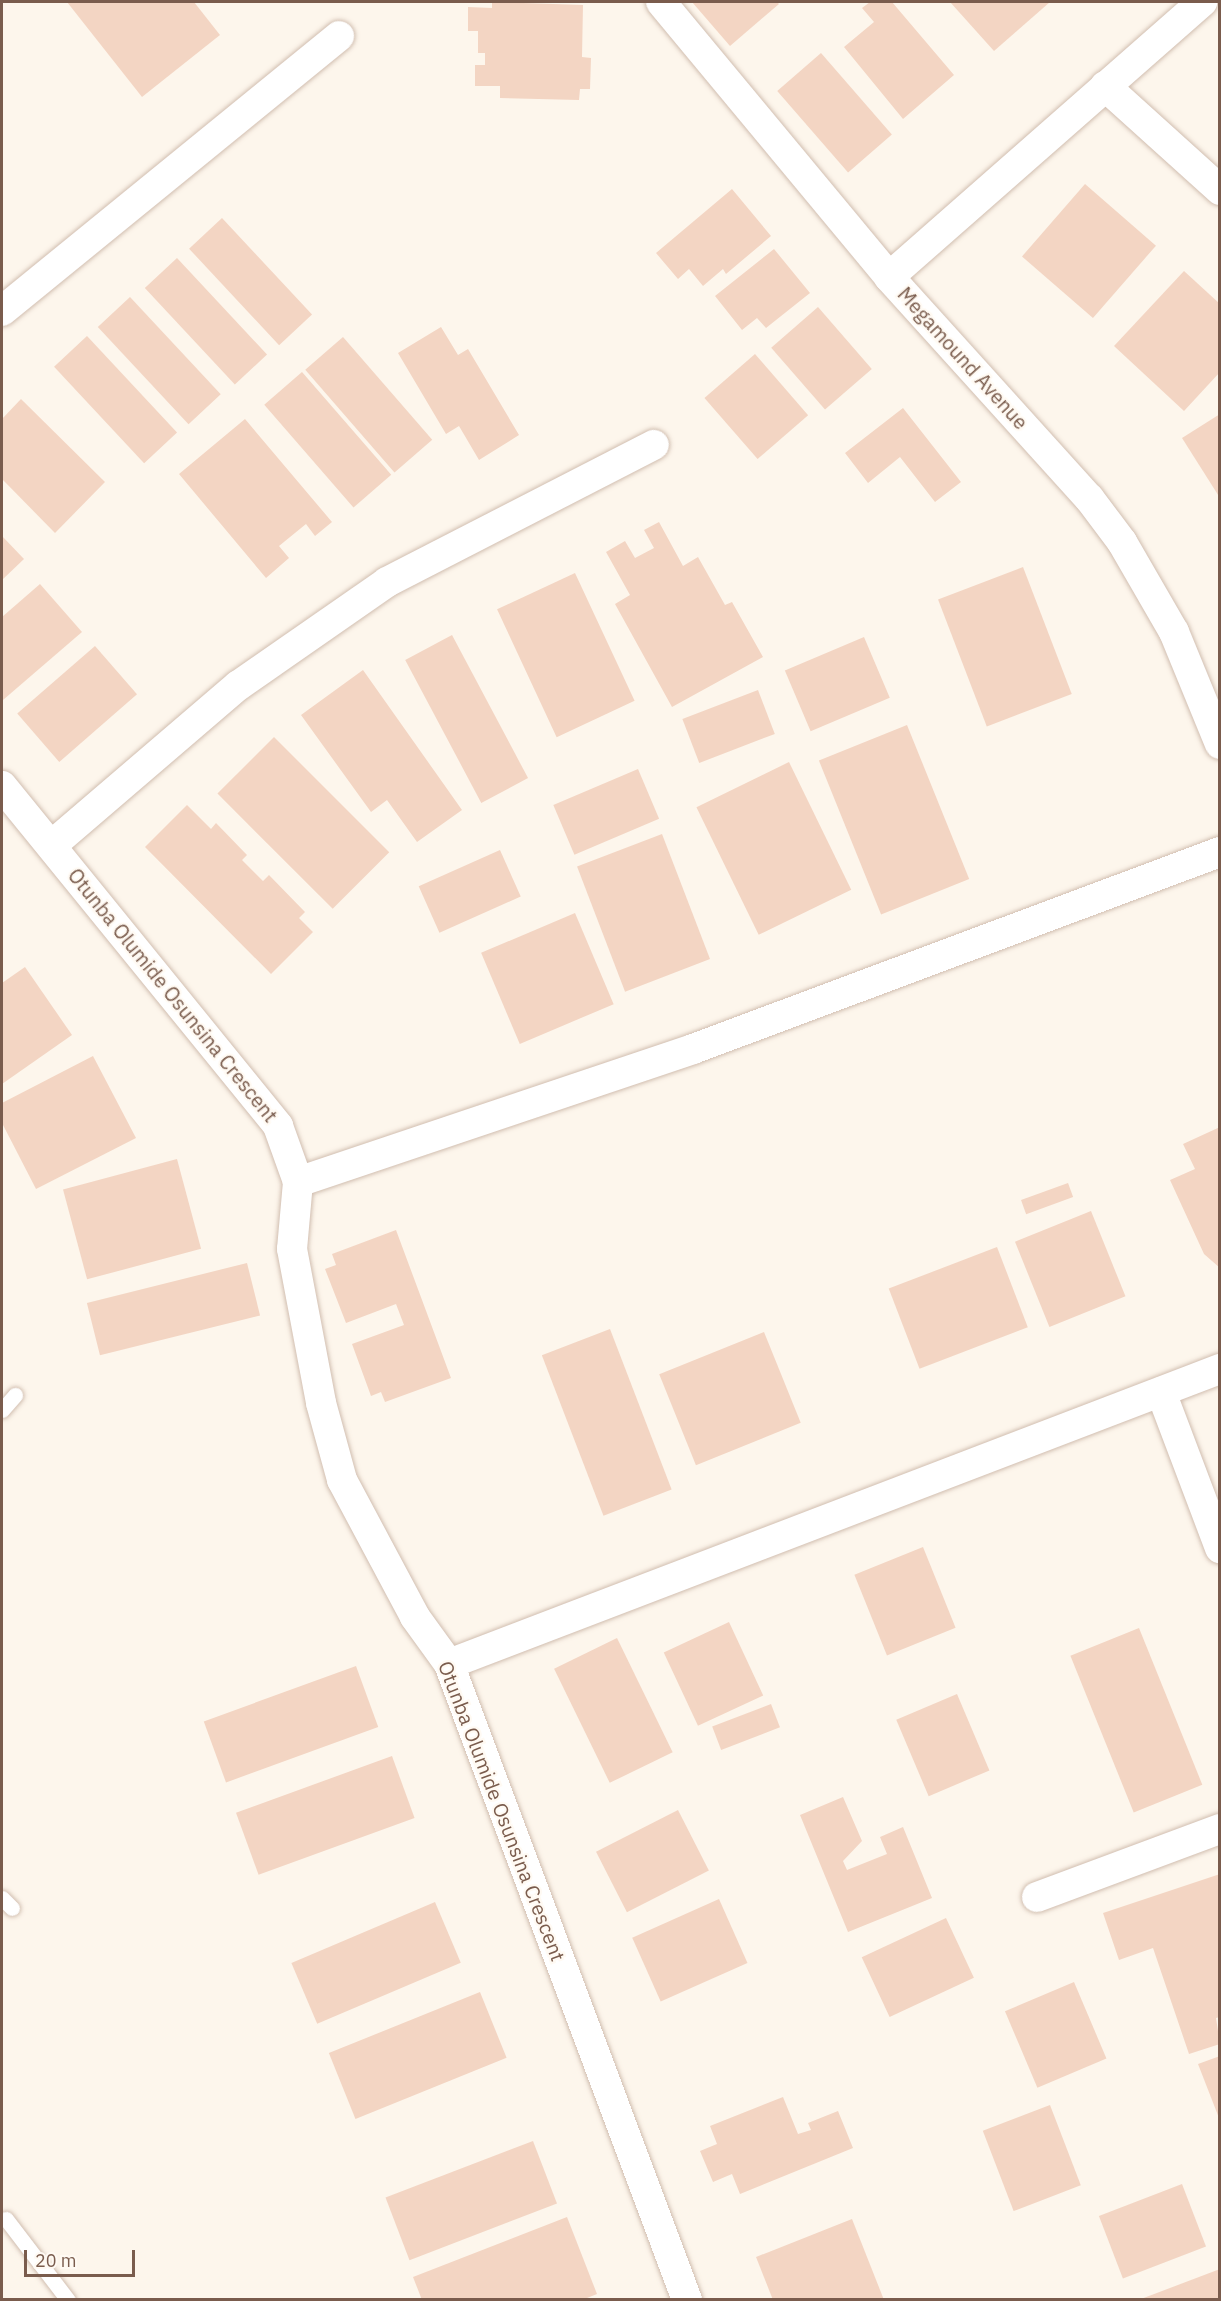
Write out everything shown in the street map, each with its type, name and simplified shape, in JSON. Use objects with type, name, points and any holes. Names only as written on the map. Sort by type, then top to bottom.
[{"type":"street","name":"Megamound Avenue","points":[[661,2],[889,277],[1081,489],[1122,542],[1174,633],[1220,744]]},
{"type":"street","points":[[889,277],[1202,2]]},
{"type":"street","points":[[2,311],[339,36]]},
{"type":"street","points":[[1105,86],[1220,190]]},
{"type":"street","points":[[52,845],[239,685],[387,582],[654,445]]},
{"type":"street","name":"Otunba Olumide Osunsina Crescent","points":[[2,786],[278,1126],[298,1182],[292,1250],[321,1403],[342,1480],[415,1617],[449,1664],[687,2300]]},
{"type":"street","points":[[298,1182],[693,1049],[1220,852]]},
{"type":"street","points":[[449,1664],[1220,1369]]},
{"type":"street","points":[[1161,1392],[1220,1548]]},
{"type":"street","points":[[1037,1897],[1220,1829]]},
{"type":"lane","points":[[2,1410],[15,1395]]},
{"type":"lane","points":[[6,2219],[68,2300]]},
{"type":"building","points":[[67,2],[194,2],[220,35],[142,97]]},
{"type":"building","points":[[492,2],[583,5],[582,57],[591,58],[590,89],[580,89],[579,100],[500,98],[500,86],[475,86],[475,65],[485,65],[485,53],[478,53],[478,31],[468,31],[468,7],[492,8]]},
{"type":"building","points":[[692,2],[777,2],[779,4],[730,46]]},
{"type":"building","points":[[870,2],[892,2],[954,75],[903,119],[844,47],[874,22],[862,8]]},
{"type":"building","points":[[950,2],[1050,2],[994,51]]},
{"type":"building","points":[[821,53],[892,135],[848,173],[777,91]]},
{"type":"building","points":[[1085,184],[1156,246],[1093,318],[1022,256]]},
{"type":"building","points":[[732,189],[771,236],[726,274],[723,269],[703,286],[689,269],[678,279],[656,253]]},
{"type":"building","points":[[222,218],[312,315],[279,345],[189,249]]},
{"type":"building","points":[[774,249],[810,293],[766,328],[757,318],[742,330],[715,296]]},
{"type":"building","points":[[177,258],[267,355],[235,385],[145,288]]},
{"type":"building","points":[[1184,271],[1220,304],[1220,372],[1184,411],[1114,346]]},
{"type":"building","points":[[130,297],[221,394],[189,424],[98,327]]},
{"type":"building","points":[[818,307],[872,369],[825,410],[771,348]]},
{"type":"building","points":[[441,327],[458,355],[468,349],[519,435],[479,460],[459,426],[446,434],[398,353]]},
{"type":"building","points":[[87,336],[177,433],[144,463],[54,367]]},
{"type":"building","points":[[343,337],[432,440],[394,472],[305,370]]},
{"type":"building","points":[[755,354],[808,415],[758,459],[704,398]]},
{"type":"building","points":[[302,372],[391,475],[353,507],[264,405]]},
{"type":"building","points":[[21,399],[105,482],[55,533],[2,479],[2,419]]},
{"type":"building","points":[[903,408],[961,482],[935,502],[900,457],[868,483],[845,453]]},
{"type":"building","points":[[1220,414],[1220,498],[1182,438]]},
{"type":"building","points":[[245,419],[332,522],[315,536],[306,524],[279,546],[289,558],[266,578],[179,474]]},
{"type":"building","points":[[659,522],[683,566],[698,557],[725,605],[732,602],[763,657],[672,707],[615,604],[630,595],[606,552],[625,541],[635,558],[654,548],[644,530]]},
{"type":"building","points":[[2,536],[24,559],[2,580]]},
{"type":"building","points":[[1023,567],[1072,694],[987,727],[938,600]]},
{"type":"building","points":[[575,573],[635,701],[557,737],[497,609]]},
{"type":"building","points":[[40,584],[82,632],[3,700],[2,617]]},
{"type":"building","points":[[452,635],[528,778],[481,803],[405,660]]},
{"type":"building","points":[[864,637],[890,698],[811,731],[785,671]]},
{"type":"building","points":[[95,646],[137,694],[59,762],[17,714]]},
{"type":"building","points":[[363,670],[462,810],[417,842],[387,800],[371,812],[301,715]]},
{"type":"building","points":[[758,690],[775,734],[699,763],[682,719]]},
{"type":"building","points":[[907,725],[969,879],[881,915],[819,761]]},
{"type":"building","points":[[274,737],[389,852],[333,909],[217,794]]},
{"type":"building","points":[[789,762],[851,890],[759,935],[696,807]]},
{"type":"building","points":[[638,769],[659,819],[574,855],[553,805]]},
{"type":"building","points":[[187,805],[211,829],[216,823],[247,855],[242,860],[263,881],[269,875],[305,912],[299,918],[313,932],[271,974],[145,847]]},
{"type":"building","points":[[662,834],[710,959],[625,992],[577,867]]},
{"type":"building","points":[[500,850],[521,897],[439,933],[419,886]]},
{"type":"building","points":[[575,913],[614,1004],[520,1044],[481,953]]},
{"type":"building","points":[[25,967],[72,1035],[2,1084],[2,983]]},
{"type":"building","points":[[93,1056],[136,1138],[36,1189],[2,1123],[2,1103]]},
{"type":"building","points":[[1220,1127],[1220,1268],[1204,1254],[1170,1180],[1195,1169],[1183,1144]]},
{"type":"building","points":[[177,1159],[201,1249],[87,1279],[63,1190]]},
{"type":"building","points":[[1068,1183],[1073,1197],[1026,1214],[1021,1200]]},
{"type":"building","points":[[1091,1211],[1125,1296],[1049,1327],[1015,1242]]},
{"type":"building","points":[[396,1230],[451,1378],[385,1402],[381,1392],[371,1396],[352,1344],[404,1325],[396,1304],[346,1323],[325,1269],[336,1265],[332,1254]]},
{"type":"building","points":[[997,1247],[1028,1327],[920,1369],[889,1289]]},
{"type":"building","points":[[247,1263],[260,1315],[100,1355],[87,1303]]},
{"type":"building","points":[[610,1329],[672,1490],[603,1516],[542,1355]]},
{"type":"building","points":[[764,1332],[801,1423],[696,1465],[659,1374]]},
{"type":"building","points":[[923,1547],[956,1628],[887,1655],[854,1575]]},
{"type":"building","points":[[729,1622],[763,1695],[698,1726],[664,1652]]},
{"type":"building","points":[[1139,1628],[1202,1785],[1134,1812],[1070,1656]]},
{"type":"building","points":[[617,1638],[673,1752],[610,1783],[554,1669]]},
{"type":"building","points":[[356,1666],[378,1727],[226,1782],[204,1721]]},
{"type":"building","points":[[957,1694],[989,1770],[929,1796],[896,1720]]},
{"type":"building","points":[[771,1704],[780,1727],[721,1750],[712,1727]]},
{"type":"building","points":[[392,1756],[415,1818],[259,1875],[236,1813]]},
{"type":"building","points":[[843,1797],[862,1841],[843,1861],[847,1870],[887,1854],[880,1837],[903,1827],[932,1898],[848,1932],[800,1815]]},
{"type":"building","points":[[678,1810],[709,1871],[627,1912],[596,1852]]},
{"type":"building","points":[[1220,1874],[1220,2017],[1216,2018],[1220,2044],[1189,2054],[1153,1948],[1119,1960],[1103,1913]]},
{"type":"building","points":[[719,1899],[747,1963],[661,2002],[632,1938]]},
{"type":"building","points":[[435,1902],[461,1963],[317,2024],[291,1963]]},
{"type":"building","points":[[946,1918],[974,1978],[890,2017],[862,1957]]},
{"type":"building","points":[[1074,1982],[1106,2058],[1037,2088],[1005,2011]]},
{"type":"building","points":[[480,1992],[507,2058],[355,2119],[329,2053]]},
{"type":"building","points":[[1220,2056],[1220,2118],[1219,2118],[1198,2064]]},
{"type":"building","points":[[783,2097],[798,2134],[811,2130],[808,2123],[838,2111],[853,2148],[740,2194],[732,2174],[713,2182],[700,2151],[717,2144],[710,2126]]},
{"type":"building","points":[[1050,2105],[1081,2185],[1014,2211],[983,2131]]},
{"type":"building","points":[[533,2141],[557,2204],[410,2260],[385,2198]]},
{"type":"building","points":[[1182,2184],[1206,2247],[1123,2278],[1099,2216]]},
{"type":"building","points":[[567,2217],[597,2294],[582,2300],[422,2300],[413,2277]]},
{"type":"building","points":[[852,2219],[884,2300],[773,2300],[756,2257]]},
{"type":"building","points":[[1220,2269],[1220,2300],[1141,2300],[1141,2299]]}]
